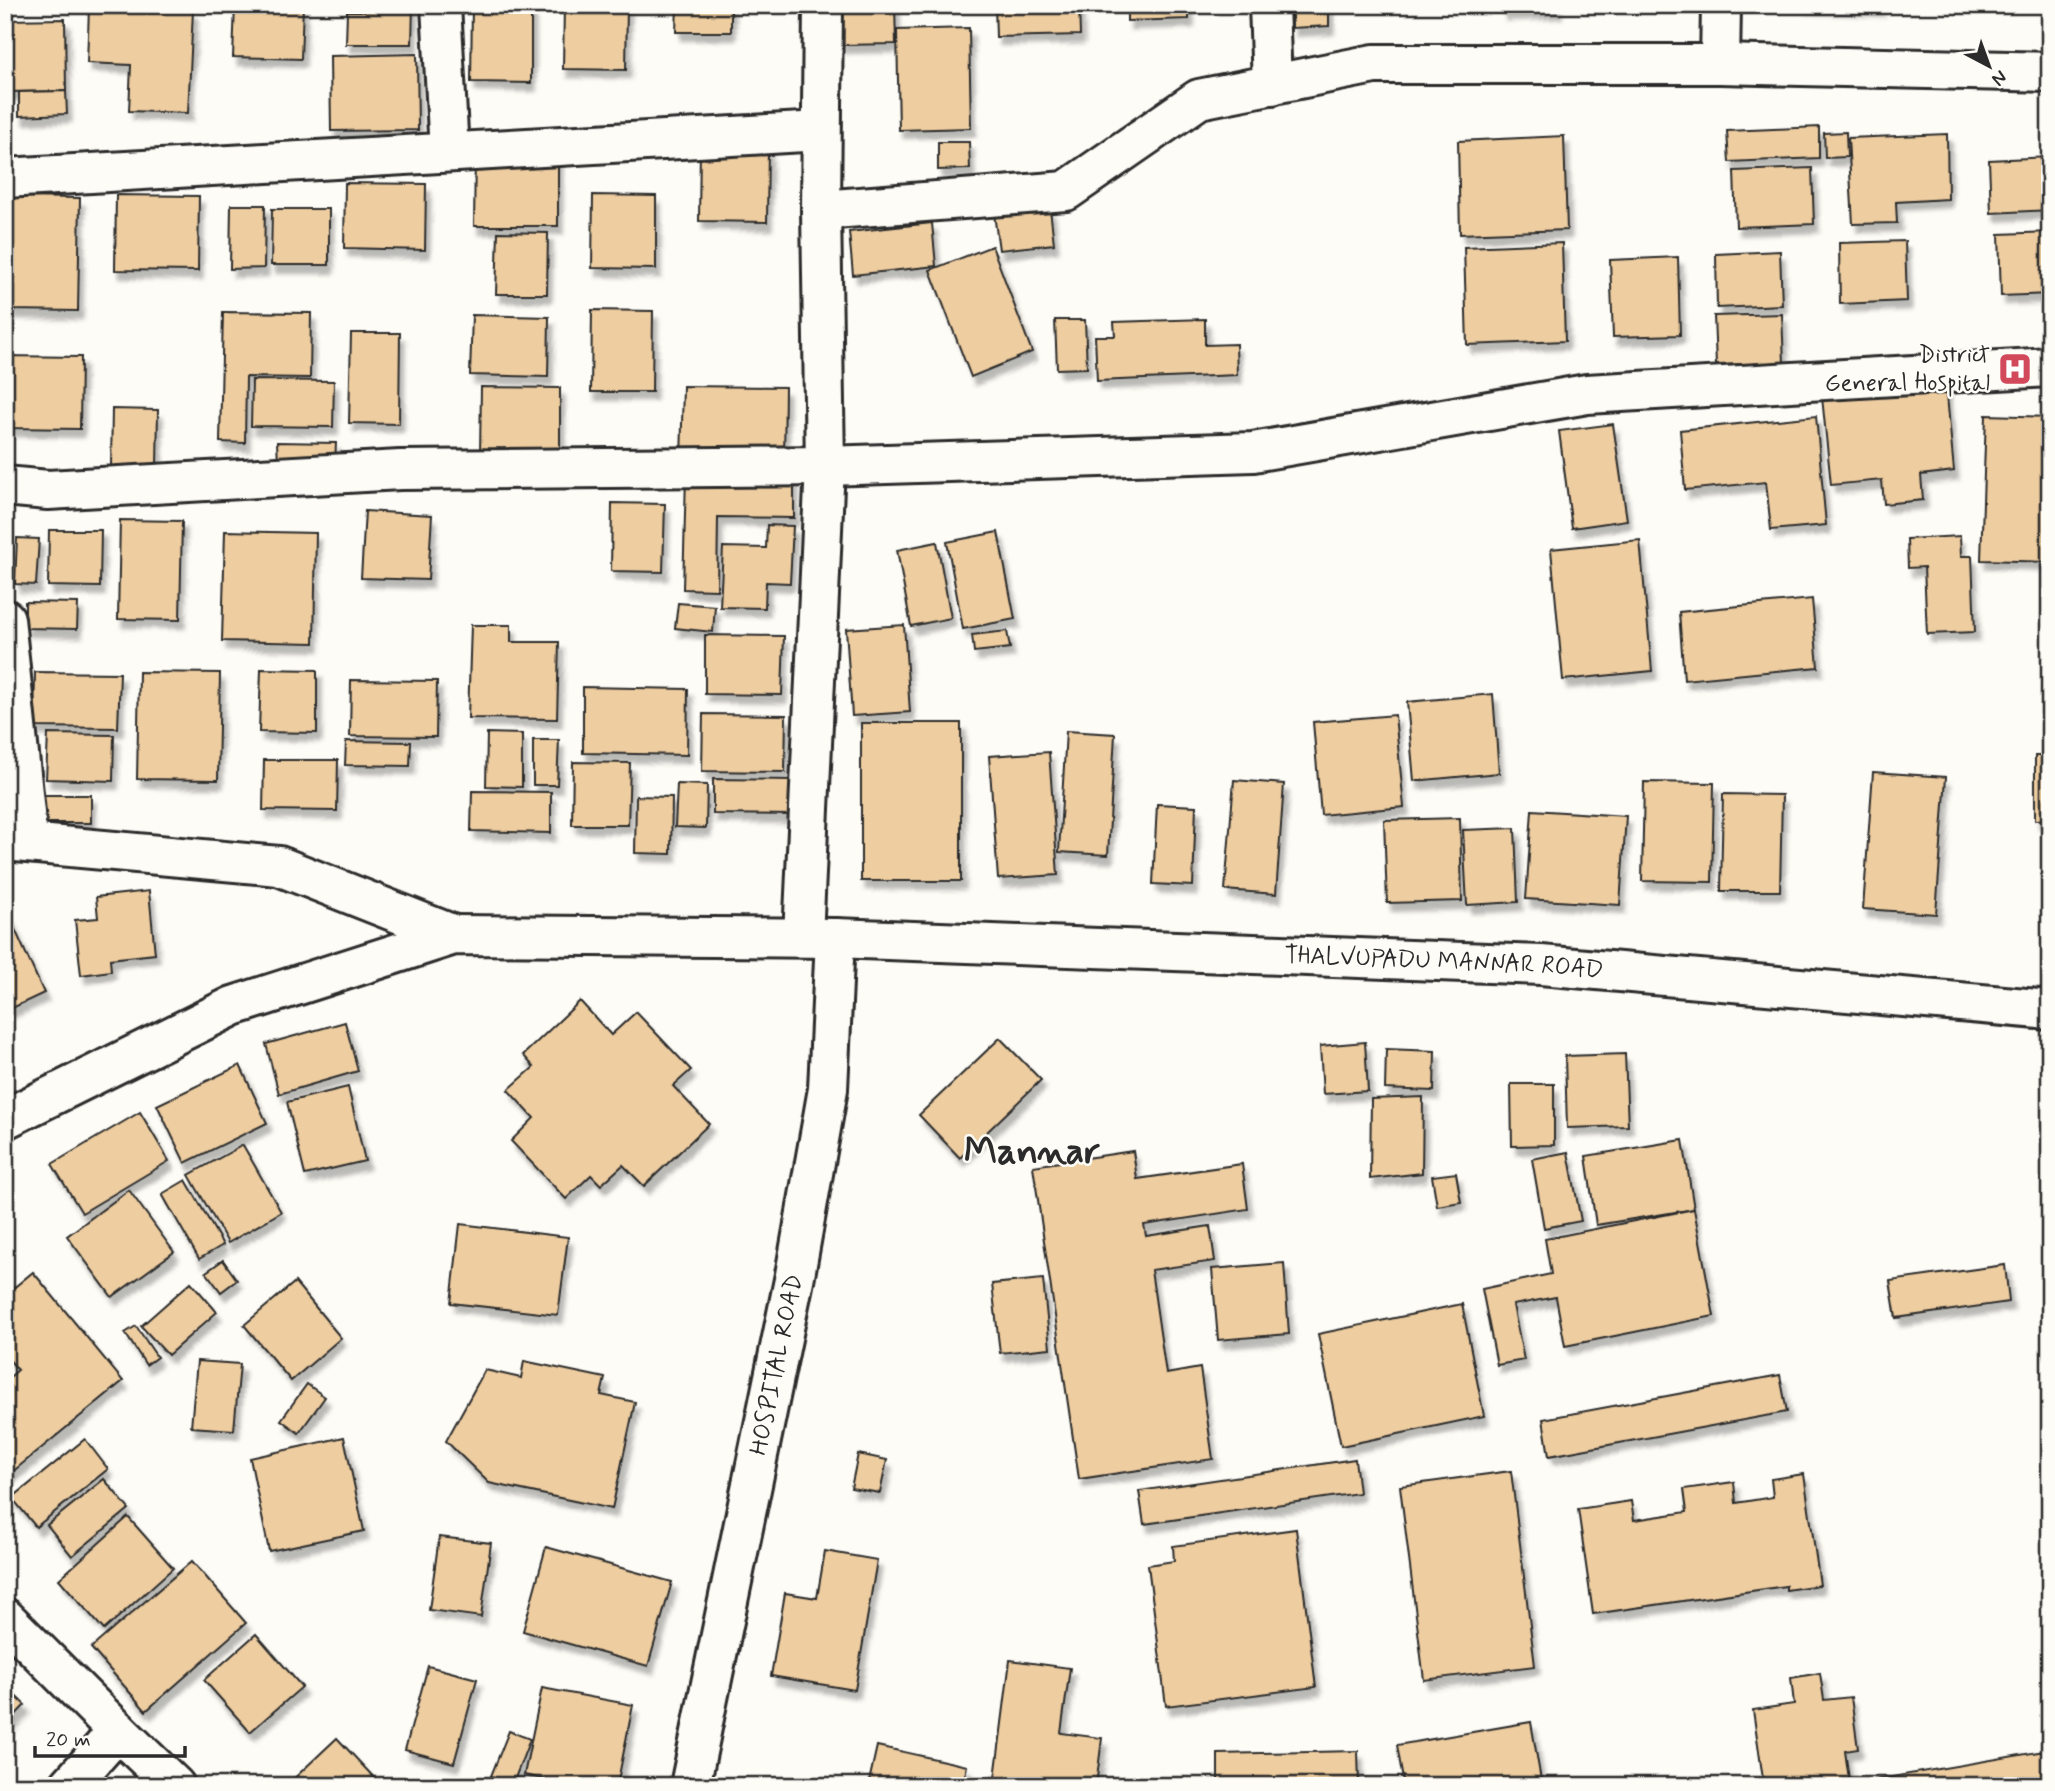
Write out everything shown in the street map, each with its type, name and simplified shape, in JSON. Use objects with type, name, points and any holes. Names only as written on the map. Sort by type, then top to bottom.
[{"type":"street","points":[[441,5],[449,152]]},
{"type":"street","name":"HOSPITAL ROAD","points":[[690,1786],[795,1275],[828,1089],[819,937],[825,466],[821,210],[823,5]]},
{"type":"street","points":[[1269,5],[1272,85]]},
{"type":"street","points":[[1720,64],[1721,5]]},
{"type":"street","points":[[821,210],[1066,191],[1199,99],[1374,64],[1720,64],[2050,72]]},
{"type":"street","points":[[5,178],[821,131]]},
{"type":"street","points":[[5,486],[48,490],[400,470],[825,466],[1253,452],[1587,394],[2050,367]]},
{"type":"street","points":[[5,620],[17,842],[279,866],[454,935]]},
{"type":"street","points":[[5,1119],[233,1006],[454,935]]},
{"type":"street","name":"THALVUPADU MANNAR ROAD","points":[[454,935],[819,937],[1541,965],[2050,1010]]},
{"type":"street","points":[[5,1618],[175,1786]]},
{"type":"street","points":[[69,1786],[118,1731]]},
{"type":"building","points":[[235,5],[303,5],[301,59],[233,57]]},
{"type":"building","points":[[380,5],[413,5],[412,44],[346,44],[347,11],[380,11]]},
{"type":"building","points":[[472,5],[531,5],[531,83],[471,82]]},
{"type":"building","points":[[564,5],[627,5],[626,70],[563,69]]},
{"type":"building","points":[[677,5],[731,5],[731,32],[676,32]]},
{"type":"building","points":[[839,5],[895,5],[896,44],[840,45]]},
{"type":"building","points":[[995,5],[1079,5],[1080,35],[996,37]]},
{"type":"building","points":[[1127,5],[1189,5],[1189,19],[1127,21]]},
{"type":"building","points":[[1292,5],[1329,5],[1329,26],[1292,28]]},
{"type":"building","points":[[1502,5],[1557,5],[1557,10],[1502,12]]},
{"type":"building","points":[[1799,5],[1880,5],[1880,8]]},
{"type":"building","points":[[89,8],[193,11],[188,113],[129,111],[131,65],[87,63]]},
{"type":"building","points":[[65,19],[66,91],[5,92],[5,20]]},
{"type":"building","points":[[969,28],[971,128],[899,130],[897,30]]},
{"type":"building","points":[[417,54],[418,130],[331,131],[330,56]]},
{"type":"building","points":[[66,91],[67,114],[19,116],[19,92]]},
{"type":"building","points":[[1819,127],[1819,158],[1729,162],[1727,131]]},
{"type":"building","points":[[1846,132],[1847,157],[1825,158],[1824,133]]},
{"type":"building","points":[[1947,134],[1948,199],[1896,202],[1897,223],[1853,224],[1848,138]]},
{"type":"building","points":[[1564,136],[1567,230],[1460,234],[1458,141]]},
{"type":"building","points":[[938,142],[969,142],[970,169],[938,170]]},
{"type":"building","points":[[700,148],[768,148],[767,222],[699,221]]},
{"type":"building","points":[[475,155],[558,156],[558,226],[474,226]]},
{"type":"building","points":[[2050,157],[2050,210],[1991,213],[1989,160]]},
{"type":"building","points":[[1812,168],[1814,224],[1736,227],[1734,171]]},
{"type":"building","points":[[345,183],[426,184],[425,250],[344,248]]},
{"type":"building","points":[[116,195],[199,196],[198,271],[115,270]]},
{"type":"building","points":[[593,195],[656,196],[656,269],[592,268]]},
{"type":"building","points":[[12,197],[80,198],[78,311],[10,310]]},
{"type":"building","points":[[231,205],[265,205],[264,268],[230,269]]},
{"type":"building","points":[[1050,208],[1054,244],[999,250],[994,214]]},
{"type":"building","points":[[272,209],[329,209],[329,265],[271,265]]},
{"type":"building","points":[[932,223],[936,266],[853,275],[849,232]]},
{"type":"building","points":[[498,232],[548,233],[547,294],[496,294]]},
{"type":"building","points":[[2050,232],[2050,294],[2001,296],[1999,234]]},
{"type":"building","points":[[1905,241],[1907,301],[1840,304],[1839,243]]},
{"type":"building","points":[[1562,243],[1565,341],[1467,345],[1464,247]]},
{"type":"building","points":[[992,246],[1032,352],[971,377],[930,270]]},
{"type":"building","points":[[1780,251],[1782,305],[1717,308],[1716,254]]},
{"type":"building","points":[[1678,257],[1680,335],[1613,337],[1610,260]]},
{"type":"building","points":[[592,310],[653,311],[652,392],[591,392]]},
{"type":"building","points":[[223,312],[311,313],[310,378],[246,377],[245,443],[220,442]]},
{"type":"building","points":[[1782,314],[1784,363],[1716,365],[1714,316]]},
{"type":"building","points":[[472,315],[549,317],[548,377],[470,375]]},
{"type":"building","points":[[1205,319],[1205,345],[1236,344],[1237,375],[1097,381],[1095,336],[1115,336],[1114,322]]},
{"type":"building","points":[[1055,320],[1085,320],[1087,368],[1057,369]]},
{"type":"building","points":[[351,333],[400,333],[399,424],[349,423]]},
{"type":"building","points":[[5,356],[81,357],[80,429],[5,428]]},
{"type":"building","points":[[252,380],[334,381],[333,427],[251,426]]},
{"type":"building","points":[[1946,385],[1954,471],[1921,475],[1923,500],[1884,504],[1882,480],[1831,485],[1822,397]]},
{"type":"building","points":[[683,386],[785,387],[784,463],[681,462]]},
{"type":"building","points":[[481,387],[560,388],[560,455],[480,455]]},
{"type":"building","points":[[112,409],[158,410],[157,467],[111,467]]},
{"type":"building","points":[[1986,415],[2050,417],[2050,562],[1981,560]]},
{"type":"building","points":[[1816,416],[1826,525],[1771,530],[1766,482],[1685,490],[1680,430]]},
{"type":"building","points":[[1613,424],[1627,520],[1572,528],[1559,431]]},
{"type":"building","points":[[277,442],[336,443],[335,463],[278,462]]},
{"type":"building","points":[[686,476],[794,478],[794,518],[718,517],[717,590],[683,589]]},
{"type":"building","points":[[612,503],[665,504],[663,572],[611,571]]},
{"type":"building","points":[[365,511],[432,515],[428,580],[361,578]]},
{"type":"building","points":[[120,520],[182,521],[180,620],[118,619]]},
{"type":"building","points":[[767,525],[793,526],[790,583],[766,582],[765,608],[720,607],[723,547],[766,548]]},
{"type":"building","points":[[49,530],[101,530],[100,587],[48,586]]},
{"type":"building","points":[[225,531],[316,533],[314,643],[222,641]]},
{"type":"building","points":[[998,532],[1015,619],[963,629],[947,542]]},
{"type":"building","points":[[1960,536],[1961,556],[1972,556],[1975,632],[1927,634],[1924,567],[1908,568],[1907,539]]},
{"type":"building","points":[[17,538],[39,539],[36,585],[15,584]]},
{"type":"building","points":[[1640,540],[1652,671],[1563,680],[1551,549]]},
{"type":"building","points":[[937,542],[951,618],[911,626],[897,550]]},
{"type":"building","points":[[1812,599],[1818,667],[1684,680],[1679,612]]},
{"type":"building","points":[[25,602],[78,603],[77,629],[25,628]]},
{"type":"building","points":[[678,603],[715,606],[713,632],[675,628]]},
{"type":"building","points":[[471,625],[511,625],[511,642],[559,642],[557,719],[468,718]]},
{"type":"building","points":[[904,625],[910,712],[852,716],[846,629]]},
{"type":"building","points":[[1007,631],[1010,648],[974,652],[972,635]]},
{"type":"building","points":[[705,635],[784,636],[782,695],[705,694]]},
{"type":"building","points":[[261,669],[317,670],[317,733],[259,732]]},
{"type":"building","points":[[35,672],[120,673],[118,728],[34,727]]},
{"type":"building","points":[[139,672],[220,673],[218,780],[137,779]]},
{"type":"building","points":[[351,680],[437,681],[436,737],[350,736]]},
{"type":"building","points":[[583,687],[688,689],[687,755],[583,753]]},
{"type":"building","points":[[1493,694],[1499,773],[1414,781],[1407,702]]},
{"type":"building","points":[[703,714],[786,715],[785,772],[702,771]]},
{"type":"building","points":[[1395,715],[1404,807],[1321,815],[1313,722]]},
{"type":"building","points":[[861,723],[961,723],[961,881],[861,881]]},
{"type":"building","points":[[1066,731],[1115,734],[1108,855],[1059,852]]},
{"type":"building","points":[[487,733],[522,734],[522,787],[486,786]]},
{"type":"building","points":[[48,734],[114,735],[113,781],[46,779]]},
{"type":"building","points":[[533,740],[559,740],[557,785],[533,785]]},
{"type":"building","points":[[346,741],[411,742],[410,766],[345,765]]},
{"type":"building","points":[[1049,752],[1058,875],[998,879],[989,756]]},
{"type":"building","points":[[2035,756],[2050,756],[2050,819],[2035,820]]},
{"type":"building","points":[[264,760],[338,760],[337,811],[263,810]]},
{"type":"building","points":[[573,762],[630,763],[628,825],[572,825]]},
{"type":"building","points":[[1873,772],[1946,777],[1936,914],[1863,909]]},
{"type":"building","points":[[713,779],[792,780],[791,815],[713,814]]},
{"type":"building","points":[[1234,780],[1284,784],[1276,894],[1225,890]]},
{"type":"building","points":[[1644,782],[1714,783],[1712,882],[1642,881]]},
{"type":"building","points":[[677,784],[707,785],[706,828],[675,827]]},
{"type":"building","points":[[472,791],[551,792],[551,833],[471,831]]},
{"type":"building","points":[[1723,794],[1782,795],[1780,891],[1721,891]]},
{"type":"building","points":[[39,795],[91,795],[91,823],[38,823]]},
{"type":"building","points":[[636,796],[672,797],[671,854],[635,853]]},
{"type":"building","points":[[1157,804],[1196,806],[1193,886],[1153,884]]},
{"type":"building","points":[[1532,810],[1626,816],[1620,905],[1526,899]]},
{"type":"building","points":[[1460,818],[1462,901],[1387,903],[1384,820]]},
{"type":"building","points":[[1515,828],[1518,902],[1467,905],[1463,830]]},
{"type":"building","points":[[149,891],[155,954],[110,959],[111,971],[81,975],[75,920],[98,918],[96,897]]},
{"type":"building","points":[[8,914],[44,993],[8,1010],[5,1004]]},
{"type":"building","points":[[580,1001],[611,1035],[636,1012],[691,1070],[673,1086],[709,1124],[644,1186],[623,1165],[601,1185],[591,1175],[566,1199],[511,1141],[534,1118],[508,1090],[534,1067],[523,1055]]},
{"type":"building","points":[[345,1022],[358,1071],[279,1094],[266,1044]]},
{"type":"building","points":[[1000,1038],[1041,1080],[960,1158],[919,1115]]},
{"type":"building","points":[[1365,1042],[1368,1091],[1323,1094],[1320,1046]]},
{"type":"building","points":[[1386,1049],[1435,1051],[1434,1091],[1385,1089]]},
{"type":"building","points":[[1625,1054],[1628,1126],[1567,1128],[1565,1056]]},
{"type":"building","points":[[240,1065],[267,1123],[185,1163],[157,1105]]},
{"type":"building","points":[[1511,1084],[1554,1084],[1554,1145],[1512,1146]]},
{"type":"building","points":[[348,1087],[365,1161],[305,1175],[287,1102]]},
{"type":"building","points":[[1423,1097],[1422,1173],[1370,1179],[1371,1099]]},
{"type":"building","points":[[140,1112],[169,1161],[82,1213],[52,1164]]},
{"type":"building","points":[[1683,1140],[1694,1209],[1596,1225],[1586,1156]]},
{"type":"building","points":[[243,1145],[281,1212],[228,1243],[189,1175]]},
{"type":"building","points":[[1133,1151],[1137,1179],[1242,1164],[1248,1209],[1144,1225],[1146,1236],[1210,1226],[1215,1261],[1151,1270],[1166,1374],[1200,1368],[1213,1459],[1079,1479],[1033,1166]]},
{"type":"building","points":[[1568,1152],[1581,1221],[1544,1228],[1532,1159]]},
{"type":"building","points":[[1456,1173],[1461,1202],[1437,1206],[1432,1176]]},
{"type":"building","points":[[186,1180],[223,1245],[199,1259],[162,1194]]},
{"type":"building","points":[[129,1190],[174,1252],[112,1297],[67,1236]]},
{"type":"building","points":[[1694,1209],[1714,1316],[1565,1346],[1556,1297],[1513,1305],[1524,1360],[1497,1365],[1482,1289],[1551,1274],[1545,1239]]},
{"type":"building","points":[[460,1224],[568,1237],[558,1315],[451,1303]]},
{"type":"building","points":[[223,1260],[237,1280],[221,1292],[206,1272]]},
{"type":"building","points":[[1284,1263],[1289,1334],[1218,1340],[1212,1269]]},
{"type":"building","points":[[2005,1265],[2009,1302],[1896,1318],[1890,1281]]},
{"type":"building","points":[[33,1272],[123,1381],[5,1478],[5,1381],[18,1370],[5,1355],[5,1295]]},
{"type":"building","points":[[1043,1279],[1050,1348],[1000,1353],[992,1284]]},
{"type":"building","points":[[191,1282],[217,1312],[168,1355],[141,1326]]},
{"type":"building","points":[[295,1282],[341,1338],[291,1381],[244,1325]]},
{"type":"building","points":[[1462,1304],[1484,1416],[1341,1446],[1318,1334]]},
{"type":"building","points":[[136,1326],[157,1357],[146,1365],[125,1333]]},
{"type":"building","points":[[197,1361],[240,1364],[234,1430],[191,1427]]},
{"type":"building","points":[[524,1361],[605,1378],[601,1395],[635,1402],[612,1509],[489,1483],[446,1441],[485,1370],[521,1378]]},
{"type":"building","points":[[1780,1375],[1787,1412],[1549,1456],[1543,1419]]},
{"type":"building","points":[[307,1384],[325,1397],[299,1433],[281,1420]]},
{"type":"building","points":[[344,1437],[364,1531],[269,1551],[250,1458]]},
{"type":"building","points":[[85,1439],[108,1469],[36,1527],[12,1498]]},
{"type":"building","points":[[858,1454],[887,1460],[880,1493],[851,1488]]},
{"type":"building","points":[[1355,1459],[1359,1493],[1144,1524],[1139,1491]]},
{"type":"building","points":[[1511,1471],[1535,1666],[1424,1680],[1400,1486]]},
{"type":"building","points":[[1804,1474],[1820,1585],[1786,1590],[1786,1586],[1593,1614],[1578,1509],[1631,1501],[1634,1520],[1687,1512],[1684,1489],[1734,1482],[1736,1503],[1773,1497],[1771,1479]]},
{"type":"building","points":[[104,1479],[129,1509],[72,1556],[47,1525]]},
{"type":"building","points":[[128,1517],[173,1568],[104,1630],[59,1579]]},
{"type":"building","points":[[1296,1529],[1316,1687],[1166,1706],[1148,1565],[1174,1561],[1173,1546]]},
{"type":"building","points":[[439,1537],[491,1543],[481,1617],[429,1610]]},
{"type":"building","points":[[546,1547],[672,1582],[648,1666],[523,1631]]},
{"type":"building","points":[[825,1551],[877,1560],[855,1690],[771,1676],[785,1593],[817,1598]]},
{"type":"building","points":[[192,1561],[246,1623],[146,1711],[91,1648]]},
{"type":"building","points":[[256,1634],[302,1687],[250,1732],[204,1680]]},
{"type":"building","points":[[1010,1660],[1070,1668],[1061,1733],[1102,1738],[1096,1786],[994,1786]]},
{"type":"building","points":[[428,1666],[477,1679],[454,1763],[405,1750]]},
{"type":"building","points":[[1820,1673],[1824,1700],[1851,1697],[1858,1749],[1845,1751],[1850,1786],[1764,1786],[1753,1710],[1794,1704],[1791,1678]]},
{"type":"building","points":[[5,1686],[25,1705],[5,1726]]},
{"type":"building","points":[[542,1688],[633,1705],[617,1786],[577,1786],[524,1775]]},
{"type":"building","points":[[1531,1722],[1542,1786],[1404,1786],[1397,1745]]},
{"type":"building","points":[[509,1731],[530,1739],[512,1786],[501,1786],[489,1781]]},
{"type":"building","points":[[337,1738],[381,1785],[286,1786]]},
{"type":"building","points":[[877,1746],[967,1766],[963,1786],[868,1786]]},
{"type":"building","points":[[2050,1750],[2050,1786],[1874,1786],[1874,1780]]},
{"type":"building","points":[[1358,1751],[1359,1786],[1218,1786],[1218,1754]]},
{"type":"place","name":"District General Hospital","points":[[2015,369]]},
{"type":"district","name":"Mannar","points":[[1032,1152]]}]
